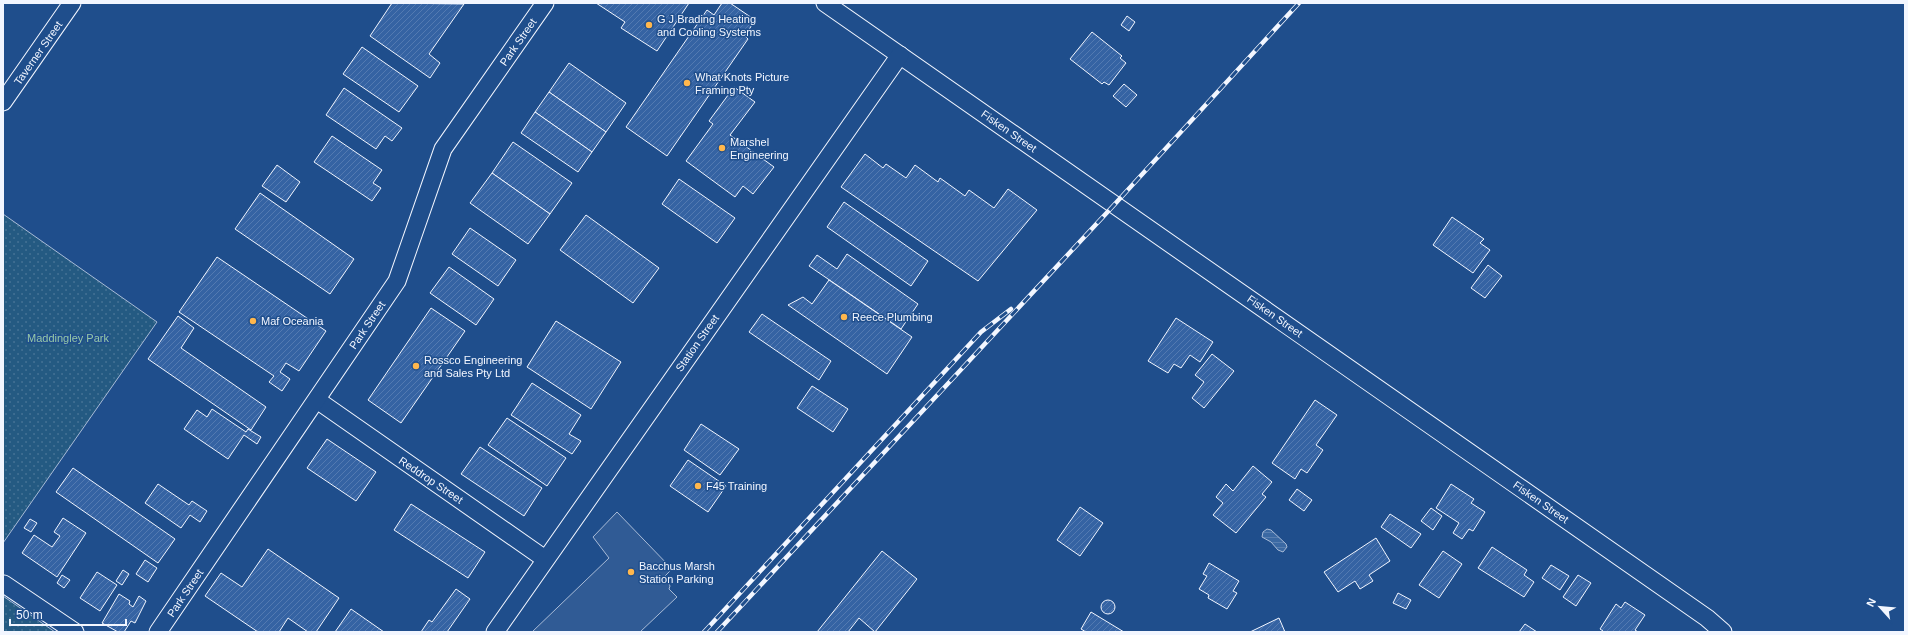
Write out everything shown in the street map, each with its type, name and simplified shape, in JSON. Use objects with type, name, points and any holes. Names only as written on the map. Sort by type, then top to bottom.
[{"type":"street","name":"Taverner Street","points":[[3,102],[72,3]]},
{"type":"street","name":"Park Street","points":[[158,632],[397,281],[443,149],[545,3]]},
{"type":"street","name":"Fisken Street","points":[[825,3],[1701,613],[1723,632]]},
{"type":"street","name":"Station Street","points":[[495,632],[900,55]]},
{"type":"street","name":"Reddrop Street","points":[[317,400],[546,559]]},
{"type":"street","points":[[4,584],[75,632]]},
{"type":"green space","name":"Maddingley Park","points":[[3,214],[157,322],[3,543]]},
{"type":"green space","points":[[3,596],[55,632],[3,632]]},
{"type":"shaded area","name":"Bacchus Marsh Station Parking","points":[[617,512],[672,569],[665,576],[670,586],[669,589],[677,597],[640,632],[532,632],[609,558],[593,537]]},
{"type":"shaded area","points":[[1267,529],[1271,530],[1286,544],[1287,547],[1283,552],[1278,550],[1271,542],[1262,537],[1263,532]]},
{"type":"building","points":[[392,3],[464,4],[429,54],[440,63],[430,78],[370,36]]},
{"type":"building","name":"G J Brading Heating and Cooling Systems","points":[[596,3],[689,3],[657,51],[621,28],[625,22]]},
{"type":"building","name":"What Knots Picture Framing Pty","points":[[722,3],[730,3],[755,20],[745,36],[748,39],[667,156],[626,127],[707,10],[714,15]]},
{"type":"building","points":[[1127,16],[1135,22],[1129,31],[1121,25]]},
{"type":"building","points":[[1092,32],[1122,56],[1120,58],[1126,63],[1109,85],[1104,82],[1102,84],[1070,59]]},
{"type":"building","points":[[362,47],[418,86],[399,112],[343,74]]},
{"type":"building","points":[[569,63],[626,103],[606,132],[549,92]]},
{"type":"building","points":[[1124,84],[1137,95],[1126,107],[1113,96]]},
{"type":"building","name":"Marshel Engineering","points":[[734,87],[755,102],[730,135],[774,167],[753,194],[743,186],[735,197],[686,161],[713,124],[709,121]]},
{"type":"building","points":[[344,88],[402,128],[392,141],[385,136],[376,149],[326,115]]},
{"type":"building","points":[[549,92],[606,132],[592,152],[535,112]]},
{"type":"building","points":[[535,112],[592,152],[578,172],[521,133]]},
{"type":"building","points":[[332,136],[382,170],[373,183],[381,188],[372,201],[314,162]]},
{"type":"building","points":[[513,142],[572,183],[550,214],[492,173]]},
{"type":"building","points":[[865,154],[883,168],[886,164],[906,178],[915,165],[938,182],[940,178],[965,196],[969,190],[994,208],[1008,189],[1037,210],[978,281],[841,187]]},
{"type":"building","points":[[277,165],[300,182],[286,202],[262,186]]},
{"type":"building","points":[[492,173],[550,214],[528,244],[470,203]]},
{"type":"building","points":[[679,179],[735,218],[717,243],[662,204]]},
{"type":"building","points":[[260,193],[354,259],[330,294],[235,229]]},
{"type":"building","points":[[844,202],[928,261],[911,286],[827,227]]},
{"type":"building","points":[[586,215],[659,268],[633,303],[560,250]]},
{"type":"building","points":[[1452,217],[1484,239],[1480,243],[1490,250],[1473,273],[1433,245]]},
{"type":"building","points":[[470,228],[516,260],[498,286],[452,254]]},
{"type":"building","points":[[847,254],[918,304],[901,329],[809,266],[817,255],[837,269]]},
{"type":"building","name":"Maf Oceania","points":[[217,257],[326,331],[299,371],[286,363],[280,372],[290,379],[282,391],[269,382],[274,376],[179,312]]},
{"type":"building","points":[[1488,265],[1502,276],[1485,298],[1471,288]]},
{"type":"building","points":[[449,267],[494,299],[476,325],[430,293]]},
{"type":"building","name":"Reece Plumbing","points":[[829,280],[912,337],[887,374],[788,305],[803,297],[812,304]]},
{"type":"building","name":"Rossco Engineering and Sales Pty Ltd","points":[[431,308],[465,331],[401,423],[368,400]]},
{"type":"building","points":[[762,314],[831,361],[819,380],[749,332]]},
{"type":"building","points":[[178,316],[194,328],[181,348],[266,407],[251,430],[148,359]]},
{"type":"building","points":[[1176,318],[1213,342],[1200,362],[1190,355],[1181,368],[1174,364],[1168,373],[1148,361]]},
{"type":"building","points":[[556,321],[621,362],[591,409],[527,367]]},
{"type":"building","points":[[1212,354],[1234,371],[1204,408],[1192,398],[1204,382],[1195,375]]},
{"type":"building","points":[[532,383],[581,415],[569,434],[581,441],[572,454],[511,415]]},
{"type":"building","points":[[812,386],[848,409],[833,432],[797,408]]},
{"type":"building","points":[[1315,400],[1337,415],[1316,445],[1323,450],[1307,473],[1301,469],[1295,479],[1272,463]]},
{"type":"building","points":[[212,409],[246,432],[248,429],[261,437],[257,444],[244,435],[228,459],[184,429],[197,410],[207,417]]},
{"type":"building","points":[[507,418],[566,458],[547,486],[488,445]]},
{"type":"building","points":[[701,424],[739,449],[720,475],[684,450]]},
{"type":"building","points":[[327,439],[376,472],[356,501],[307,468]]},
{"type":"building","points":[[480,447],[542,488],[524,516],[461,474]]},
{"type":"building","name":"F45 Training","points":[[688,460],[726,486],[708,512],[670,486]]},
{"type":"building","points":[[1253,466],[1272,482],[1262,494],[1266,497],[1236,533],[1213,515],[1223,503],[1216,497],[1226,484],[1233,491]]},
{"type":"building","points":[[73,468],[175,539],[158,563],[56,492]]},
{"type":"building","points":[[158,484],[189,505],[192,501],[207,511],[200,522],[190,515],[181,528],[145,503]]},
{"type":"building","points":[[1451,484],[1474,499],[1471,503],[1485,512],[1473,531],[1469,529],[1462,539],[1453,533],[1459,523],[1436,508]]},
{"type":"building","points":[[1297,489],[1312,500],[1304,511],[1289,500]]},
{"type":"building","points":[[411,504],[485,552],[468,578],[394,530]]},
{"type":"building","points":[[1080,507],[1103,523],[1080,556],[1057,540]]},
{"type":"building","points":[[1431,508],[1442,516],[1433,530],[1421,521]]},
{"type":"building","points":[[1390,514],[1421,534],[1411,548],[1381,527]]},
{"type":"building","points":[[63,518],[86,533],[57,577],[22,553],[34,535],[52,547],[60,536],[54,532]]},
{"type":"building","points":[[30,519],[37,523],[31,532],[24,528]]},
{"type":"building","points":[[1376,538],[1390,561],[1369,575],[1373,581],[1360,589],[1355,581],[1338,592],[1324,572]]},
{"type":"building","points":[[1492,547],[1527,570],[1524,575],[1534,582],[1524,597],[1478,568]]},
{"type":"building","points":[[268,549],[339,598],[316,632],[308,632],[288,618],[279,632],[258,632],[205,596],[221,573],[242,587]]},
{"type":"building","points":[[882,551],[917,579],[875,632],[859,618],[848,632],[817,632]]},
{"type":"building","points":[[1443,551],[1462,564],[1439,598],[1419,585]]},
{"type":"building","points":[[145,560],[157,568],[148,582],[136,574]]},
{"type":"building","points":[[1209,563],[1239,581],[1233,591],[1237,593],[1227,609],[1208,598],[1209,595],[1199,589],[1207,576],[1203,574]]},
{"type":"building","points":[[1551,565],[1569,576],[1560,590],[1542,578]]},
{"type":"building","points":[[123,570],[129,574],[122,585],[116,581]]},
{"type":"building","points":[[97,572],[117,585],[100,611],[80,598]]},
{"type":"building","points":[[62,575],[70,580],[64,588],[57,583]]},
{"type":"building","points":[[1578,575],[1591,583],[1576,606],[1563,597]]},
{"type":"building","points":[[456,589],[470,599],[447,632],[421,632],[429,620],[432,622]]},
{"type":"building","points":[[1398,593],[1411,600],[1406,609],[1393,603]]},
{"type":"building","points":[[119,594],[130,601],[129,604],[133,607],[139,596],[146,601],[135,623],[131,621],[124,632],[118,632],[102,623]]},
{"type":"building","points":[[1108,600],[1113,602],[1115,607],[1113,612],[1108,614],[1103,612],[1101,607],[1103,602]]},
{"type":"building","points":[[1625,602],[1645,615],[1635,630],[1638,632],[1602,632],[1603,631],[1600,629],[1616,604],[1621,608]]},
{"type":"building","points":[[351,609],[384,632],[335,632]]},
{"type":"building","points":[[1091,612],[1124,632],[1086,632],[1081,629]]},
{"type":"building","points":[[1279,618],[1285,632],[1250,632]]},
{"type":"building","points":[[1525,624],[1537,632],[1519,632]]},
{"type":"railway","points":[[717,632],[1114,205],[1299,3]]},
{"type":"railway","points":[[704,632],[981,332],[1011,309]]},
{"type":"place","name":"G J Brading Heating and Cooling Systems","points":[[649,25]]},
{"type":"place","name":"What Knots Picture Framing Pty","points":[[687,83]]},
{"type":"place","name":"Marshel Engineering","points":[[722,148]]},
{"type":"place","name":"Reece Plumbing","points":[[844,317]]},
{"type":"place","name":"Maf Oceania","points":[[253,321]]},
{"type":"place","name":"Rossco Engineering and Sales Pty Ltd","points":[[416,366]]},
{"type":"place","name":"F45 Training","points":[[698,486]]},
{"type":"place","name":"Bacchus Marsh Station Parking","points":[[631,572]]}]
